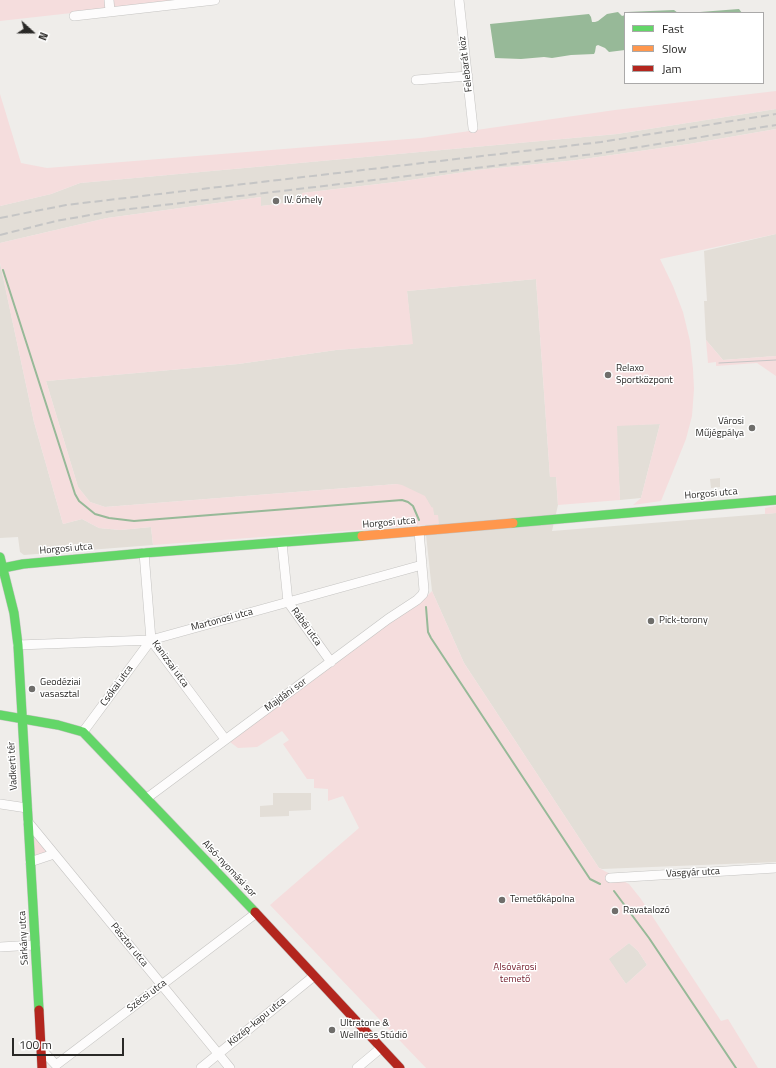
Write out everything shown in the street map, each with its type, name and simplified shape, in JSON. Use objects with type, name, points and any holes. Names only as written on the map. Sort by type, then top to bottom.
[{"type":"street","points":[[109,0],[110,11]]},
{"type":"street","points":[[74,16],[215,0]]},
{"type":"street","name":"Felebarát köz","points":[[459,0],[473,128]]},
{"type":"street","points":[[416,80],[468,76]]},
{"type":"street","name":"Horgosi utca","points":[[3,568],[22,564],[144,553],[282,543],[776,500]]},
{"type":"street","points":[[419,531],[422,565]]},
{"type":"street","name":"Rábéi utca","points":[[282,543],[288,602],[331,662]]},
{"type":"street","name":"Kanizsai utca","points":[[144,553],[151,640],[225,739]]},
{"type":"street","name":"Vadkerti tér","points":[[0,557],[14,613],[18,645],[27,808],[0,804]]},
{"type":"street","name":"Majdáni sor","points":[[147,798],[388,619],[417,600],[423,594],[424,590],[422,565]]},
{"type":"street","name":"Martonosi utca","points":[[18,645],[151,640],[422,565]]},
{"type":"street","name":"Csókai utca","points":[[83,732],[151,640]]},
{"type":"street","points":[[0,715],[58,725],[83,732]]},
{"type":"street","name":"Alsó-nyomási sor","points":[[83,732],[229,884],[255,914],[400,1068]]},
{"type":"street","name":"Sárkány utca","points":[[27,808],[42,1068]]},
{"type":"street","name":"Pásztor utca","points":[[28,822],[230,1068]]},
{"type":"street","points":[[30,862],[54,854]]},
{"type":"street","name":"Vasgyár utca","points":[[610,878],[776,868]]},
{"type":"street","name":"Szécsi utca","points":[[41,1049],[55,1066],[255,914]]},
{"type":"street","points":[[0,947],[35,945]]},
{"type":"street","name":"Közép-kapu utca","points":[[201,1068],[314,976]]},
{"type":"street","points":[[357,1068],[381,1048]]},
{"type":"shaded area","points":[[739,9],[741,12],[700,12]]},
{"type":"shaded area","points":[[674,10],[677,12],[627,12]]},
{"type":"shaded area","points":[[618,12],[622,16],[624,15],[624,50],[609,52],[605,48],[598,45],[596,46],[594,54],[552,58],[495,58],[490,24],[589,14],[592,22],[595,22],[607,14]]},
{"type":"shaded area","points":[[776,109],[776,129],[689,144],[577,160],[478,170],[404,181],[302,193],[303,201],[261,206],[261,197],[107,218],[0,243],[0,206],[51,194],[80,183],[617,134]]},
{"type":"shaded area","points":[[776,234],[776,356],[723,360],[706,340],[704,301],[707,301],[704,251]]},
{"type":"shaded area","points":[[0,263],[34,422],[63,524],[82,519],[99,528],[120,530],[151,527],[153,545],[24,555],[20,552],[18,537],[0,538]]},
{"type":"shaded area","points":[[536,279],[550,477],[556,477],[558,505],[552,531],[776,513],[776,862],[599,868],[464,663],[432,591],[425,525],[438,515],[434,515],[432,508],[397,484],[105,507],[90,502],[78,487],[46,381],[238,364],[336,350],[412,344],[407,291]]},
{"type":"shaded area","points":[[660,424],[641,498],[620,500],[616,425]]},
{"type":"shaded area","points":[[720,478],[720,487],[711,488],[710,479]]},
{"type":"shaded area","points":[[273,793],[311,793],[311,810],[289,811],[289,816],[260,817],[260,806],[273,805]]},
{"type":"shaded area","points":[[629,943],[638,951],[647,965],[626,984],[608,959]]},
{"type":"green space","points":[[0,0],[188,0],[0,21]]},
{"type":"green space","points":[[776,91],[776,109],[617,134],[80,183],[51,194],[0,206],[0,94],[21,163],[47,168],[421,138],[615,110]]},
{"type":"green space","points":[[776,129],[776,234],[660,259],[683,312],[690,341],[694,389],[692,416],[686,439],[661,501],[633,505],[641,498],[660,424],[617,426],[620,500],[558,505],[556,477],[550,477],[536,279],[407,291],[413,344],[336,350],[238,364],[46,381],[78,487],[90,502],[105,507],[397,484],[425,496],[432,508],[433,507],[434,515],[438,515],[439,524],[153,545],[151,527],[120,530],[99,528],[82,519],[63,524],[34,422],[0,263],[0,243],[107,218],[261,197],[261,206],[302,201],[302,193],[404,181],[478,170],[577,160],[689,144]]},
{"type":"green space","points":[[706,340],[723,360],[776,356],[776,376],[757,363],[716,366],[716,362],[708,363]]},
{"type":"green space","points":[[776,506],[776,513],[765,514],[765,508]]},
{"type":"green space","name":"Alsóvárosi temető","points":[[432,591],[464,663],[599,868],[629,884],[641,899],[721,1021],[728,1019],[758,1068],[426,1068],[270,905],[359,828],[343,796],[328,801],[328,789],[314,788],[314,779],[307,779],[283,744],[289,740],[282,731],[257,747],[238,748],[230,742],[400,615],[417,606]],"holes":[[[629,943],[638,951],[647,965],[626,984],[609,959]]]},
{"type":"green space","points":[[35,835],[48,852],[34,858],[32,837]]},
{"type":"waterway","points":[[3,270],[75,494],[79,501],[95,514],[109,518],[134,521],[402,500],[413,506],[419,520]]},
{"type":"waterway","points":[[426,607],[428,632],[431,638],[590,879],[600,884]]},
{"type":"waterway","points":[[614,891],[649,938],[736,1068]]},
{"type":"tram line","points":[[719,363],[776,360]]},
{"type":"railway","points":[[0,218],[66,205],[601,142],[776,114]]},
{"type":"railway","points":[[0,235],[56,221],[113,211],[602,153],[776,125]]},
{"type":"traffic: fast","points":[[513,523],[776,500]]},
{"type":"traffic: fast","points":[[3,568],[23,564],[144,553],[362,536]]},
{"type":"traffic: fast","points":[[0,557],[14,613],[18,645],[39,1010]]},
{"type":"traffic: fast","points":[[0,715],[58,725],[83,732],[255,912]]},
{"type":"traffic: slow","points":[[362,536],[513,523]]},
{"type":"traffic: jam","points":[[255,912],[400,1068]]},
{"type":"traffic: jam","points":[[39,1010],[42,1068]]},
{"type":"place","name":"IV. őrhely","points":[[276,201]]},
{"type":"place","name":"Relaxo Sportközpont","points":[[608,375]]},
{"type":"place","name":"Városi Műjégpálya","points":[[752,428]]},
{"type":"place","name":"Pick-torony","points":[[651,621]]},
{"type":"place","name":"Geodéziai vasasztal","points":[[32,689]]},
{"type":"place","name":"Temetőkápolna","points":[[502,900]]},
{"type":"place","name":"Ravatalozó","points":[[615,911]]},
{"type":"place","name":"Ultratone & Wellness Stúdió","points":[[332,1030]]}]
